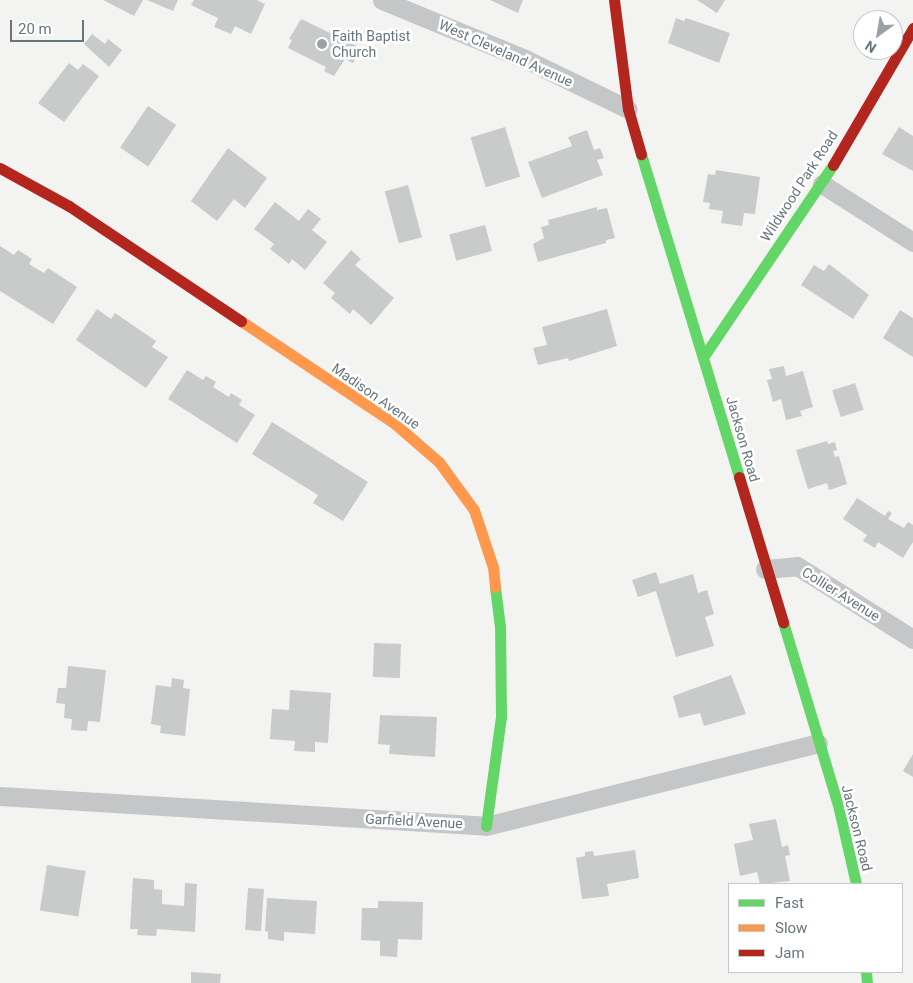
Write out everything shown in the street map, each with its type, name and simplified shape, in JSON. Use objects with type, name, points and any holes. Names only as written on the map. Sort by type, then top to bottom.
[{"type":"street","name":"West Cleveland Avenue","points":[[382,0],[525,59],[628,109]]},
{"type":"street","name":"Jackson Road","points":[[614,0],[628,109],[704,356],[765,569],[839,809],[856,883]]},
{"type":"street","name":"Wildwood Park Road","points":[[704,356],[822,184],[913,28]]},
{"type":"street","name":"Madison Avenue","points":[[0,168],[69,206],[394,423],[439,462],[474,510],[493,567],[500,627],[501,717],[486,826]]},
{"type":"street","points":[[822,184],[913,242]]},
{"type":"street","name":"Collier Avenue","points":[[765,569],[797,566],[913,639]]},
{"type":"street","name":"Garfield Avenue","points":[[0,796],[486,826],[818,743]]},
{"type":"building","points":[[103,0],[143,0],[134,16]]},
{"type":"building","points":[[147,0],[178,0],[173,11]]},
{"type":"building","points":[[194,0],[257,0],[265,4],[251,34],[235,26],[231,34],[214,27],[218,18],[191,5]]},
{"type":"building","points":[[490,0],[523,0],[518,13]]},
{"type":"building","points":[[697,0],[725,0],[717,13]]},
{"type":"building","points":[[676,18],[684,21],[686,18],[730,33],[719,63],[668,43]]},
{"type":"building","name":"Faith Baptist Church","points":[[301,19],[330,33],[332,29],[342,34],[340,38],[361,48],[353,63],[345,59],[334,76],[324,71],[326,67],[288,48],[292,40],[289,39]]},
{"type":"building","points":[[92,34],[105,44],[108,39],[122,50],[109,67],[84,44]]},
{"type":"building","points":[[69,63],[78,70],[83,64],[99,76],[64,122],[38,103]]},
{"type":"building","points":[[148,106],[176,125],[148,166],[120,147]]},
{"type":"building","points":[[505,127],[520,177],[486,187],[471,138]]},
{"type":"building","points":[[899,127],[913,136],[913,171],[882,154]]},
{"type":"building","points":[[587,130],[594,150],[600,148],[604,158],[597,160],[603,175],[542,198],[528,162],[572,146],[568,137]]},
{"type":"building","points":[[228,148],[267,178],[245,208],[234,199],[217,221],[191,201]]},
{"type":"building","points":[[716,170],[760,177],[755,214],[744,213],[742,226],[721,223],[723,211],[709,209],[710,203],[703,202],[708,174],[715,175]]},
{"type":"building","points":[[408,185],[422,237],[399,243],[385,191]]},
{"type":"building","points":[[275,202],[299,221],[308,209],[321,219],[312,230],[327,242],[305,270],[292,259],[289,264],[270,249],[274,244],[254,229]]},
{"type":"building","points":[[597,207],[597,210],[607,208],[615,238],[606,240],[606,243],[538,262],[533,244],[544,238],[541,227],[549,225],[548,220]]},
{"type":"building","points":[[485,225],[492,251],[456,261],[449,235]]},
{"type":"building","points":[[0,246],[14,255],[18,250],[32,259],[29,264],[44,273],[48,268],[77,287],[53,324],[0,291]]},
{"type":"building","points":[[351,250],[361,259],[355,265],[394,298],[371,325],[353,309],[350,314],[331,298],[335,293],[323,283]]},
{"type":"building","points":[[829,264],[869,295],[853,319],[801,285],[814,265],[824,271]]},
{"type":"building","points":[[97,309],[111,319],[115,313],[156,341],[152,347],[168,357],[146,388],[76,340]]},
{"type":"building","points":[[607,309],[617,346],[569,361],[568,358],[538,365],[533,348],[547,345],[542,327]]},
{"type":"building","points":[[900,310],[913,318],[913,357],[883,338]]},
{"type":"building","points":[[784,366],[786,376],[803,371],[813,407],[800,411],[802,416],[786,420],[781,399],[773,402],[767,380],[772,379],[769,369]]},
{"type":"building","points":[[187,370],[203,380],[206,376],[216,382],[213,387],[229,397],[231,393],[242,400],[239,405],[255,415],[237,443],[168,399]]},
{"type":"building","points":[[855,383],[864,410],[841,417],[832,390]]},
{"type":"building","points":[[272,422],[368,482],[343,521],[313,503],[318,495],[252,454]]},
{"type":"building","points":[[827,441],[828,444],[835,442],[837,450],[833,451],[835,457],[839,456],[847,484],[829,490],[827,483],[808,489],[796,450]]},
{"type":"building","points":[[857,498],[885,516],[888,511],[892,513],[888,519],[904,528],[908,522],[913,525],[913,542],[903,558],[878,542],[875,548],[863,541],[867,535],[843,519]]},
{"type":"building","points":[[656,572],[660,584],[693,574],[698,593],[707,590],[714,614],[705,617],[714,646],[676,657],[656,591],[638,597],[632,580]]},
{"type":"building","points":[[374,643],[401,644],[400,678],[373,677]]},
{"type":"building","points":[[68,666],[106,670],[100,722],[88,721],[87,731],[71,730],[72,719],[64,718],[65,704],[56,703],[58,688],[66,688]]},
{"type":"building","points":[[731,675],[746,714],[704,726],[700,713],[679,718],[673,696]]},
{"type":"building","points":[[172,678],[184,680],[183,688],[190,689],[185,736],[160,733],[161,726],[151,724],[156,685],[171,687]]},
{"type":"building","points":[[290,690],[331,693],[328,743],[315,742],[315,752],[294,751],[295,741],[270,739],[272,709],[289,710]]},
{"type":"building","points":[[380,715],[437,717],[435,757],[389,754],[390,745],[378,744]]},
{"type":"building","points":[[913,754],[913,777],[903,771]]},
{"type":"building","points":[[776,819],[782,847],[788,845],[790,855],[785,856],[790,881],[760,883],[757,872],[740,876],[734,844],[753,840],[749,824]]},
{"type":"building","points":[[635,850],[639,878],[607,884],[609,896],[582,899],[576,858],[585,856],[585,852],[593,851],[594,856]]},
{"type":"building","points":[[47,865],[86,871],[78,917],[40,910]]},
{"type":"building","points":[[133,878],[154,880],[154,889],[162,890],[162,904],[184,906],[185,883],[197,884],[195,932],[157,929],[156,936],[137,935],[138,929],[130,929]]},
{"type":"building","points":[[248,888],[264,889],[261,931],[245,930]]},
{"type":"building","points":[[267,898],[317,901],[315,934],[284,932],[284,941],[268,939],[268,932],[265,931]]},
{"type":"building","points":[[378,901],[423,902],[422,940],[398,939],[397,957],[380,956],[380,941],[361,940],[362,908],[378,908]]},
{"type":"building","points":[[191,972],[221,974],[220,983],[191,983]]},
{"type":"traffic: fast","points":[[641,154],[739,477]]},
{"type":"traffic: fast","points":[[704,356],[833,165]]},
{"type":"traffic: fast","points":[[486,826],[501,717],[500,627],[495,587]]},
{"type":"traffic: fast","points":[[783,622],[839,809],[856,883]]},
{"type":"traffic: fast","points":[[866,973],[867,983]]},
{"type":"traffic: slow","points":[[241,321],[394,423],[439,462],[474,510],[493,567],[495,587]]},
{"type":"traffic: jam","points":[[614,0],[628,109],[641,154]]},
{"type":"traffic: jam","points":[[833,165],[913,28]]},
{"type":"traffic: jam","points":[[0,168],[69,206],[241,321]]},
{"type":"traffic: jam","points":[[739,477],[783,622]]},
{"type":"place","name":"Faith Baptist Church","points":[[322,44]]}]
